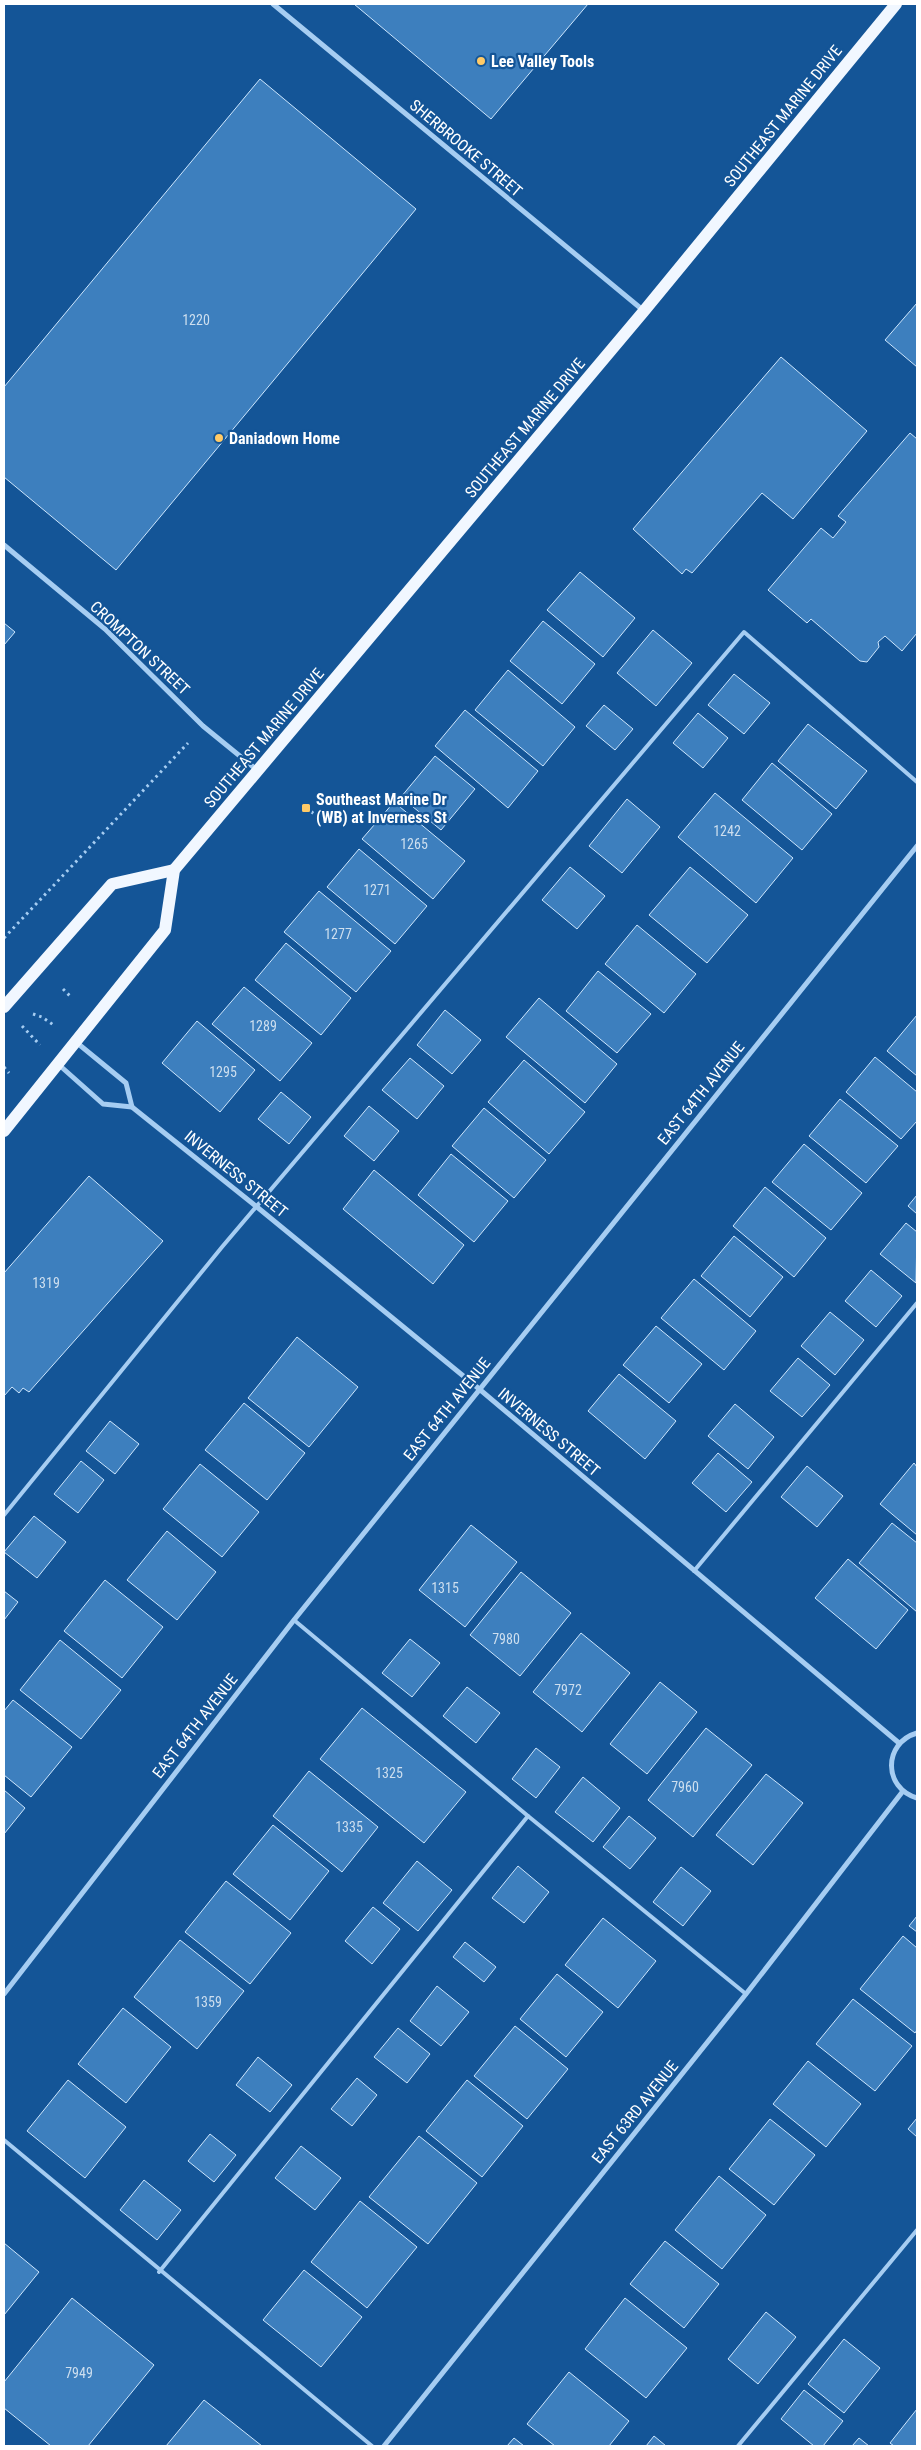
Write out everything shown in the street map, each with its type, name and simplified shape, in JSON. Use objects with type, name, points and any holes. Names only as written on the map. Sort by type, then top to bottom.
[{"type":"main road","name":"SOUTHEAST MARINE DRIVE","points":[[174,870],[644,311],[896,4]]},
{"type":"main road","points":[[4,1131],[165,930],[174,870],[112,884],[5,1006]]},
{"type":"street","name":"SHERBROOKE STREET","points":[[273,4],[644,311]]},
{"type":"street","name":"CROMPTON STREET","points":[[4,545],[105,629],[203,726],[258,771]]},
{"type":"street","name":"EAST 64TH AVENUE","points":[[4,1994],[294,1620],[478,1388],[917,846]]},
{"type":"street","points":[[58,1063],[103,1104],[132,1107],[126,1083],[76,1041]]},
{"type":"street","name":"INVERNESS STREET","points":[[132,1107],[478,1388],[899,1743]]},
{"type":"street","points":[[917,1733],[899,1743],[893,1753],[891,1772],[903,1791],[917,1798]]},
{"type":"street","name":"EAST 63RD AVENUE","points":[[384,2446],[746,1994],[903,1791]]},
{"type":"lane","points":[[4,1515],[257,1207],[744,632],[917,782]]},
{"type":"lane","points":[[694,1572],[917,1303]]},
{"type":"lane","points":[[294,1620],[528,1816],[746,1994]]},
{"type":"lane","points":[[160,2272],[528,1816]]},
{"type":"lane","points":[[4,2140],[160,2272],[372,2446]]},
{"type":"lane","points":[[738,2446],[917,2230]]},
{"type":"path","points":[[4,938],[181,750]]},
{"type":"path","points":[[306,808],[317,816]]},
{"type":"path","points":[[62,990],[72,998]]},
{"type":"path","points":[[5,1006],[42,1017],[76,1041]]},
{"type":"path","points":[[5,1006],[28,1034],[58,1063]]},
{"type":"path","points":[[4,1068],[9,1073]]},
{"type":"building","name":"Lee Valley Tools","points":[[354,4],[588,4],[491,119]]},
{"type":"building","points":[[260,79],[416,209],[116,570],[4,477],[4,387]]},
{"type":"building","points":[[917,303],[917,367],[885,340]]},
{"type":"building","points":[[781,357],[867,431],[793,519],[762,493],[692,573],[686,569],[682,574],[633,529]]},
{"type":"building","points":[[910,433],[917,439],[917,633],[902,651],[885,636],[878,642],[879,647],[867,662],[860,661],[811,619],[807,623],[768,590],[821,528],[833,538],[846,522],[838,516]]},
{"type":"building","points":[[580,572],[635,618],[603,657],[547,610]]},
{"type":"building","points":[[543,621],[595,664],[562,704],[510,661]]},
{"type":"building","points":[[4,623],[15,632],[4,645]]},
{"type":"building","points":[[653,630],[692,663],[656,706],[617,673]]},
{"type":"building","points":[[508,670],[575,727],[543,766],[475,710]]},
{"type":"building","points":[[734,674],[770,703],[744,734],[708,705]]},
{"type":"building","points":[[604,705],[633,729],[615,750],[586,726]]},
{"type":"building","points":[[465,710],[538,771],[508,808],[435,746]]},
{"type":"building","points":[[698,713],[728,738],[703,768],[673,743]]},
{"type":"building","points":[[808,724],[867,771],[836,809],[778,761]]},
{"type":"building","points":[[435,756],[475,789],[441,830],[401,797]]},
{"type":"building","points":[[772,763],[832,814],[802,850],[742,800]]},
{"type":"building","points":[[715,793],[793,858],[756,903],[678,837]]},
{"type":"building","points":[[627,799],[660,827],[622,873],[589,846]]},
{"type":"building","points":[[394,802],[465,861],[433,899],[362,839]]},
{"type":"building","points":[[359,849],[427,906],[395,944],[327,887]]},
{"type":"building","points":[[570,867],[605,896],[577,929],[542,900]]},
{"type":"building","points":[[690,867],[748,915],[707,963],[649,915]]},
{"type":"building","points":[[319,891],[391,951],[356,992],[284,932]]},
{"type":"building","points":[[637,925],[696,974],[664,1013],[605,964]]},
{"type":"building","points":[[286,943],[351,998],[321,1035],[255,980]]},
{"type":"building","points":[[598,971],[651,1014],[617,1053],[566,1011]]},
{"type":"building","points":[[244,987],[312,1043],[280,1081],[212,1024]]},
{"type":"building","points":[[539,998],[617,1064],[585,1103],[506,1037]]},
{"type":"building","points":[[445,1010],[481,1040],[452,1074],[417,1045]]},
{"type":"building","points":[[917,1015],[917,1076],[887,1051]]},
{"type":"building","points":[[197,1021],[255,1070],[220,1112],[162,1063]]},
{"type":"building","points":[[875,1057],[917,1092],[917,1121],[901,1139],[846,1092]]},
{"type":"building","points":[[410,1058],[444,1086],[417,1119],[382,1090]]},
{"type":"building","points":[[524,1060],[585,1112],[549,1154],[488,1102]]},
{"type":"building","points":[[281,1092],[311,1117],[289,1144],[258,1119]]},
{"type":"building","points":[[840,1099],[898,1146],[866,1183],[809,1136]]},
{"type":"building","points":[[369,1106],[399,1131],[374,1161],[344,1136]]},
{"type":"building","points":[[484,1108],[546,1160],[514,1198],[452,1146]]},
{"type":"building","points":[[804,1144],[862,1193],[831,1230],[772,1182]]},
{"type":"building","points":[[451,1154],[508,1201],[474,1242],[418,1195]]},
{"type":"building","points":[[374,1170],[464,1245],[433,1284],[343,1209]]},
{"type":"building","points":[[89,1176],[163,1241],[29,1392],[23,1388],[19,1393],[12,1387],[4,1396],[4,1273]]},
{"type":"building","points":[[765,1187],[826,1238],[794,1277],[733,1226]]},
{"type":"building","points":[[917,1195],[917,1214],[908,1206]]},
{"type":"building","points":[[906,1223],[917,1232],[916,1283],[880,1254]]},
{"type":"building","points":[[734,1236],[783,1277],[750,1317],[701,1276]]},
{"type":"building","points":[[871,1270],[902,1296],[876,1327],[845,1301]]},
{"type":"building","points":[[694,1279],[756,1331],[724,1370],[661,1318]]},
{"type":"building","points":[[830,1312],[864,1340],[835,1375],[801,1346]]},
{"type":"building","points":[[656,1326],[702,1364],[669,1403],[623,1365]]},
{"type":"building","points":[[297,1337],[358,1387],[309,1447],[248,1398]]},
{"type":"building","points":[[798,1358],[830,1385],[802,1417],[770,1391]]},
{"type":"building","points":[[619,1374],[676,1421],[645,1459],[588,1411]]},
{"type":"building","points":[[244,1403],[305,1453],[267,1500],[205,1450]]},
{"type":"building","points":[[735,1404],[774,1437],[748,1469],[708,1436]]},
{"type":"building","points":[[110,1421],[139,1444],[115,1474],[86,1451]]},
{"type":"building","points":[[718,1453],[752,1482],[726,1512],[692,1483]]},
{"type":"building","points":[[81,1461],[104,1480],[78,1513],[54,1494]]},
{"type":"building","points":[[914,1463],[917,1467],[917,1535],[880,1504]]},
{"type":"building","points":[[200,1464],[259,1512],[222,1557],[163,1509]]},
{"type":"building","points":[[807,1466],[843,1496],[817,1527],[781,1497]]},
{"type":"building","points":[[34,1516],[66,1542],[37,1578],[4,1552]]},
{"type":"building","points":[[892,1523],[917,1543],[917,1612],[859,1563]]},
{"type":"building","points":[[471,1525],[517,1562],[465,1627],[419,1590]]},
{"type":"building","points":[[167,1531],[216,1572],[177,1620],[127,1580]]},
{"type":"building","points":[[848,1559],[908,1610],[876,1649],[815,1598]]},
{"type":"building","points":[[521,1572],[571,1613],[520,1676],[470,1635]]},
{"type":"building","points":[[105,1580],[163,1627],[122,1678],[64,1631]]},
{"type":"building","points":[[4,1591],[18,1602],[4,1620]]},
{"type":"building","points":[[581,1633],[630,1673],[582,1732],[533,1692]]},
{"type":"building","points":[[410,1639],[440,1663],[412,1697],[382,1673]]},
{"type":"building","points":[[60,1640],[121,1690],[81,1739],[20,1690]]},
{"type":"building","points":[[660,1682],[697,1712],[647,1774],[610,1744]]},
{"type":"building","points":[[467,1687],[500,1713],[476,1743],[443,1716]]},
{"type":"building","points":[[13,1700],[72,1747],[31,1797],[4,1775],[4,1711]]},
{"type":"building","points":[[362,1708],[466,1792],[424,1843],[320,1759]]},
{"type":"building","points":[[706,1728],[752,1765],[693,1837],[648,1800]]},
{"type":"building","points":[[536,1748],[560,1767],[536,1798],[512,1779]]},
{"type":"building","points":[[309,1771],[378,1827],[342,1872],[273,1816]]},
{"type":"building","points":[[766,1774],[803,1803],[753,1865],[716,1835]]},
{"type":"building","points":[[583,1777],[620,1808],[593,1842],[555,1812]]},
{"type":"building","points":[[4,1790],[25,1808],[4,1834]]},
{"type":"building","points":[[629,1816],[656,1838],[630,1869],[603,1847]]},
{"type":"building","points":[[273,1825],[329,1871],[290,1920],[233,1874]]},
{"type":"building","points":[[417,1861],[452,1890],[418,1931],[383,1903]]},
{"type":"building","points":[[518,1866],[549,1892],[524,1923],[492,1898]]},
{"type":"building","points":[[681,1867],[711,1891],[683,1926],[653,1902]]},
{"type":"building","points":[[226,1881],[291,1933],[250,1984],[185,1932]]},
{"type":"building","points":[[373,1907],[400,1929],[372,1964],[345,1941]]},
{"type":"building","points":[[917,1916],[917,1932],[909,1926]]},
{"type":"building","points":[[603,1918],[656,1961],[618,2008],[565,1965]]},
{"type":"building","points":[[903,1936],[917,1948],[917,2030],[915,2033],[860,1989]]},
{"type":"building","points":[[180,1940],[244,1991],[197,2049],[134,1997]]},
{"type":"building","points":[[465,1942],[496,1967],[484,1982],[453,1957]]},
{"type":"building","points":[[557,1974],[603,2012],[566,2057],[520,2019]]},
{"type":"building","points":[[437,1986],[469,2012],[441,2046],[410,2021]]},
{"type":"building","points":[[853,1999],[912,2046],[875,2091],[816,2044]]},
{"type":"building","points":[[123,2008],[171,2047],[126,2103],[78,2064]]},
{"type":"building","points":[[515,2026],[568,2069],[527,2119],[474,2076]]},
{"type":"building","points":[[398,2028],[430,2054],[407,2083],[374,2057]]},
{"type":"building","points":[[258,2057],[292,2085],[270,2112],[236,2085]]},
{"type":"building","points":[[808,2061],[861,2104],[826,2147],[773,2104]]},
{"type":"building","points":[[357,2078],[377,2095],[352,2126],[331,2109]]},
{"type":"building","points":[[68,2080],[126,2127],[85,2178],[27,2131]]},
{"type":"building","points":[[467,2080],[523,2126],[482,2177],[426,2131]]},
{"type":"building","points":[[917,2118],[917,2137],[908,2129]]},
{"type":"building","points":[[770,2119],[815,2155],[774,2205],[729,2169]]},
{"type":"building","points":[[210,2134],[236,2155],[214,2182],[188,2161]]},
{"type":"building","points":[[419,2136],[477,2183],[428,2244],[369,2197]]},
{"type":"building","points":[[301,2146],[341,2178],[315,2210],[275,2178]]},
{"type":"building","points":[[719,2176],[766,2215],[722,2269],[675,2230]]},
{"type":"building","points":[[144,2180],[181,2210],[157,2240],[120,2210]]},
{"type":"building","points":[[360,2201],[417,2247],[367,2308],[311,2262]]},
{"type":"building","points":[[665,2241],[719,2284],[684,2328],[630,2284]]},
{"type":"building","points":[[4,2243],[39,2272],[4,2315]]},
{"type":"building","points":[[304,2270],[362,2317],[321,2367],[263,2320]]},
{"type":"building","points":[[72,2298],[154,2365],[88,2446],[51,2446],[4,2408],[4,2382]]},
{"type":"building","points":[[625,2298],[687,2348],[646,2398],[585,2349]]},
{"type":"building","points":[[766,2312],[796,2337],[758,2384],[728,2359]]},
{"type":"building","points":[[844,2339],[880,2368],[844,2413],[808,2384]]},
{"type":"building","points":[[569,2372],[629,2421],[609,2446],[555,2446],[527,2424]]},
{"type":"building","points":[[804,2390],[843,2421],[823,2446],[814,2446],[781,2419]]},
{"type":"building","points":[[204,2400],[262,2446],[166,2446]]},
{"type":"building","points":[[917,2409],[917,2446],[894,2446],[890,2443]]},
{"type":"building","points":[[654,2436],[666,2446],[646,2446]]},
{"type":"building","points":[[514,2438],[524,2446],[507,2446]]},
{"type":"building","points":[[859,2438],[869,2446],[852,2446]]},
{"type":"place","name":"Lee Valley Tools","points":[[481,61]]},
{"type":"place","name":"Daniadown Home","points":[[219,438]]},
{"type":"place","name":"Southeast Marine Dr (WB) at Inverness St","points":[[306,808]]}]
